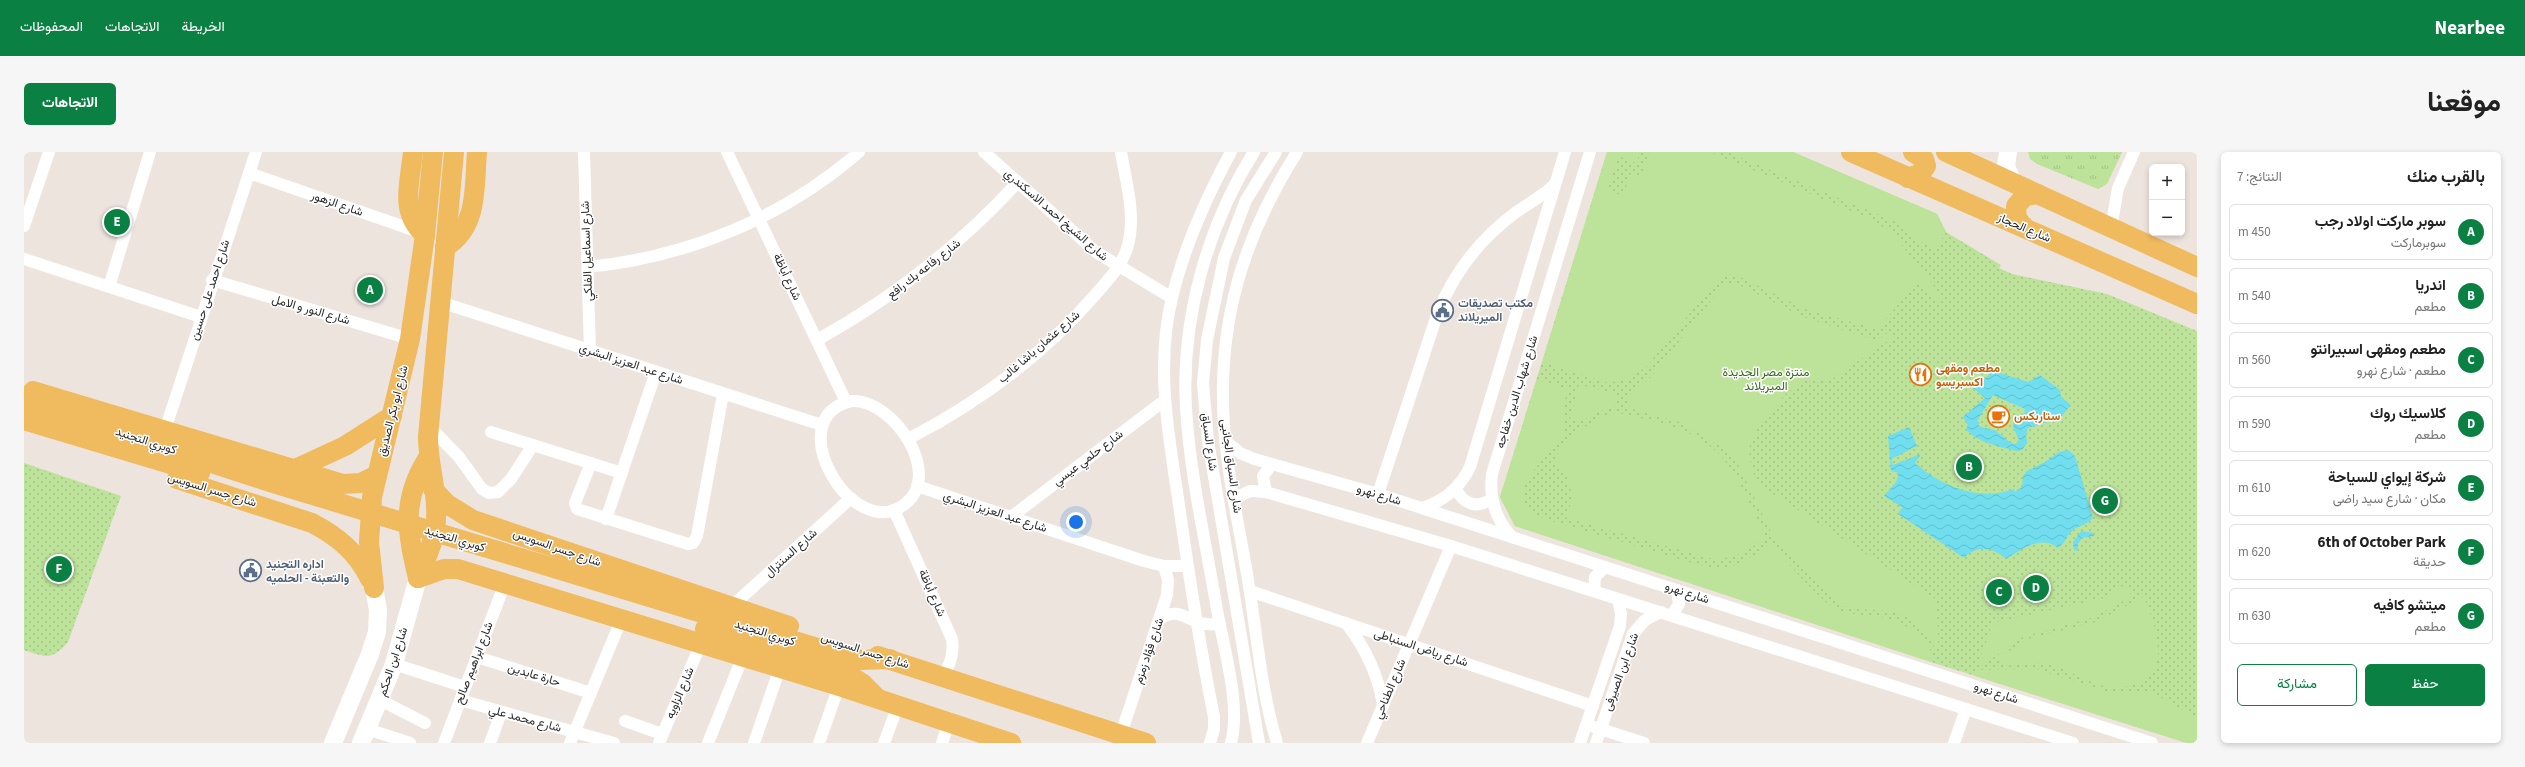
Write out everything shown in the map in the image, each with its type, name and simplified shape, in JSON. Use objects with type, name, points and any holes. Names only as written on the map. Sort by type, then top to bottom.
[{"type":"main road","points":[[413,152],[408,211],[413,223],[425,234]]},
{"type":"main road","name":"شارع ابو بكر الصديق","points":[[374,588],[371,565],[370,520],[377,475],[410,339],[425,234],[433,152]]},
{"type":"main road","points":[[418,578],[434,537],[436,508],[428,458],[429,426],[454,152]]},
{"type":"main road","points":[[446,238],[462,234],[472,214],[477,152]]},
{"type":"main road","name":"شارع الحجاز","points":[[1851,152],[2197,304]]},
{"type":"main road","points":[[1908,178],[1922,173],[1926,166],[1924,159],[1913,152]]},
{"type":"main road","points":[[2008,152],[2006,166],[2012,180]]},
{"type":"main road","points":[[1952,153],[2197,267]]},
{"type":"main road","points":[[2025,228],[2017,219],[2016,206],[2025,196],[2038,194]]},
{"type":"main road","points":[[24,388],[352,484],[361,483],[377,475]]},
{"type":"main road","name":"كوبري التجنيد","points":[[24,402],[280,485],[826,651],[860,660],[890,660]]},
{"type":"main road","points":[[287,466],[345,446],[392,416]]},
{"type":"main road","name":"كوبري التجنيد","points":[[24,420],[836,669],[855,678],[877,698]]},
{"type":"main road","name":"شارع جسر السويس","points":[[24,431],[266,506],[312,523],[332,534],[355,555],[364,567],[374,588]]},
{"type":"main road","points":[[418,578],[409,539],[408,513],[414,487],[428,458]]},
{"type":"main road","points":[[266,506],[279,496],[287,466]]},
{"type":"main road","name":"شارع جسر السويس","points":[[433,489],[447,504],[464,516],[890,660],[1146,743]]},
{"type":"main road","points":[[529,590],[523,584],[519,567],[525,551],[541,542]]},
{"type":"main road","points":[[418,578],[444,569],[458,569],[622,618],[839,686],[1011,743]]},
{"type":"main road","name":"شارع ابن الحكم","points":[[364,736],[394,664],[418,578]]},
{"type":"main road","name":"شارع ابن الحكم","points":[[334,743],[370,654],[377,632],[378,610],[374,588]]},
{"type":"street","points":[[24,226],[49,152]]},
{"type":"street","points":[[109,286],[150,152]]},
{"type":"street","name":"شارع احمد على حسين","points":[[166,430],[212,280],[256,152]]},
{"type":"street","name":"شارع اسماعيل الفلكي","points":[[584,152],[590,351]]},
{"type":"street","name":"شارع أباظة","points":[[727,152],[846,402]]},
{"type":"street","points":[[588,267],[661,255],[704,242],[759,218],[818,184],[859,152]]},
{"type":"street","name":"شارع الشيخ احمد الاسكندري","points":[[984,152],[1096,252],[1118,267],[1172,298]]},
{"type":"street","name":"شارع عثمان باشا غالب","points":[[908,440],[974,401],[1027,362],[1079,313],[1118,267],[1128,246],[1131,222],[1121,152]]},
{"type":"street","points":[[1210,743],[1214,729],[1214,717],[1195,622],[1165,400],[1164,368],[1172,298],[1180,271],[1203,208],[1231,152]]},
{"type":"street","name":"شارع السباق","points":[[1231,743],[1233,710],[1190,449],[1186,406],[1186,370],[1192,319],[1200,277],[1224,209],[1254,152]]},
{"type":"street","name":"شارع السباق","points":[[1259,743],[1221,522],[1205,418],[1204,371],[1216,288],[1229,243],[1246,200],[1276,152]]},
{"type":"street","name":"شارع السباق الجانبى","points":[[1277,743],[1266,690],[1226,441],[1223,373],[1228,326],[1242,261],[1264,208],[1297,152]]},
{"type":"street","name":"شارع شهاب الدين خفاجه","points":[[1422,508],[1437,502],[1456,488],[1466,475],[1472,460],[1565,152]]},
{"type":"street","name":"شارع شهاب الدين خفاجه","points":[[1512,537],[1497,516],[1492,498],[1491,483],[1494,466],[1590,152]]},
{"type":"street","points":[[2111,228],[2118,188],[2134,152]]},
{"type":"street","name":"شارع الزهور","points":[[249,174],[425,234]]},
{"type":"street","name":"شارع رفاعه بك رافع","points":[[817,340],[868,310],[922,272],[962,238],[1018,182]]},
{"type":"street","points":[[1378,494],[1438,312],[1450,288],[1464,264],[1488,237],[1556,183]]},
{"type":"street","points":[[24,259],[201,317]]},
{"type":"street","points":[[1180,271],[1200,277]]},
{"type":"street","name":"شارع النور و الامل","points":[[212,280],[410,339]]},
{"type":"street","name":"شارع عبد العزيز البشري","points":[[440,302],[822,426]]},
{"type":"street","points":[[1164,368],[1186,370]]},
{"type":"street","points":[[1204,371],[1223,373]]},
{"type":"street","points":[[606,519],[656,372]]},
{"type":"street","points":[[591,463],[575,506],[578,510],[688,544],[695,541],[723,394]]},
{"type":"street","points":[[858,400],[875,406],[895,423],[908,440],[919,469],[917,486],[906,503],[894,510],[872,511],[851,498],[834,479],[826,463],[820,439],[822,426],[829,413],[846,402],[858,400]]},
{"type":"street","name":"شارع حلمي عيسي","points":[[1011,517],[1165,400]]},
{"type":"street","points":[[429,426],[459,457],[482,489],[489,493],[498,492],[511,479],[533,445]]},
{"type":"street","points":[[491,432],[622,473]]},
{"type":"street","name":"شارع نهرو","points":[[1226,441],[1249,457],[1378,494],[2152,743]]},
{"type":"street","points":[[1266,492],[1263,476],[1272,464]]},
{"type":"street","name":"شارع عبد العزيز البشري","points":[[917,486],[1164,566],[1187,566]]},
{"type":"street","points":[[1456,488],[1461,497],[1474,504],[1484,503],[1492,498]]},
{"type":"street","name":"شارع نهرو","points":[[1235,498],[1250,491],[1266,492],[1451,546],[2073,743]]},
{"type":"street","name":"شارع السنترال","points":[[731,607],[851,498]]},
{"type":"street","name":"شارع أباظة","points":[[894,510],[952,639],[951,662],[942,676]]},
{"type":"street","points":[[1221,522],[1238,520]]},
{"type":"street","name":"شارع الطناحي","points":[[1367,743],[1451,546]]},
{"type":"street","name":"شارع فؤاد زمزم","points":[[1121,734],[1160,619],[1168,590],[1164,566]]},
{"type":"street","points":[[1594,591],[1595,577],[1605,567]]},
{"type":"street","name":"شارع ابراهيم صالح","points":[[444,743],[504,583]]},
{"type":"street","points":[[1667,614],[1679,604],[1677,590]]},
{"type":"street","name":"شارع رياض السنباطى","points":[[1250,591],[1593,706]]},
{"type":"street","name":"شارع ابن الصيرفى","points":[[1580,743],[1620,626],[1621,614],[1618,599]]},
{"type":"street","points":[[1160,619],[1170,614],[1178,613],[1195,622],[1220,625]]},
{"type":"street","name":"شارع ابن الصيرفى","points":[[1596,743],[1633,634],[1645,620],[1667,614]]},
{"type":"street","points":[[572,738],[622,618]]},
{"type":"street","points":[[1346,623],[1369,658],[1379,684],[1383,705]]},
{"type":"street","name":"شارع الزاويه","points":[[661,739],[701,643]]},
{"type":"street","points":[[709,743],[743,656]]},
{"type":"street","name":"حارة عابدين","points":[[476,657],[591,693]]},
{"type":"street","points":[[394,664],[465,688]]},
{"type":"street","points":[[754,743],[780,668]]},
{"type":"street","points":[[819,743],[839,686]]},
{"type":"street","points":[[1250,692],[1266,690]]},
{"type":"street","points":[[380,700],[425,723]]},
{"type":"street","name":"شارع محمد علي","points":[[460,700],[501,712],[572,738],[614,743]]},
{"type":"street","points":[[884,743],[898,705]]},
{"type":"street","points":[[1954,743],[1966,709]]},
{"type":"street","points":[[490,743],[501,712]]},
{"type":"street","points":[[626,721],[661,739]]},
{"type":"street","points":[[942,743],[949,722]]},
{"type":"street","points":[[1586,725],[1644,743]]},
{"type":"street","points":[[364,736],[410,743]]},
{"type":"green space","name":"منتزة مصر الجديدة الميريلاند","points":[[1607,152],[1793,152],[1937,214],[1946,232],[2001,265],[1999,268],[2012,274],[2107,294],[2197,331],[2197,743],[2187,743],[1931,662],[1515,526],[1500,497]]},
{"type":"green space","points":[[1607,152],[1641,152],[1636,163],[1618,156],[1608,190],[1623,196],[1630,174],[1640,177],[1650,152],[1710,152],[1873,220],[1893,234],[1944,299],[1939,304],[1919,281],[1877,329],[1805,309],[1738,276],[1726,274],[1716,281],[1648,365],[1630,379],[1608,383],[1543,362]]},
{"type":"green space","points":[[1727,152],[1793,152],[1937,214],[1946,232],[1935,250],[1909,235],[1894,221]]},
{"type":"green space","points":[[2028,152],[2122,152],[2107,184],[2098,189],[2037,164],[2030,159]]},
{"type":"green space","points":[[1727,283],[1739,285],[1803,317],[1877,341],[1890,331],[1895,336],[1829,381],[1814,378],[1801,382],[1784,395],[1772,415],[1758,428],[1749,448],[1751,470],[1764,488],[1937,600],[1938,646],[1936,649],[1919,627],[1907,617],[1899,613],[1852,608],[1844,606],[1838,602],[1773,536],[1738,465],[1725,449],[1679,422],[1635,410],[1629,406],[1628,399],[1631,394],[1652,376],[1721,288]]},
{"type":"green space","points":[[1537,380],[1568,389],[1563,407],[1565,434],[1528,479],[1524,490],[1524,501],[1532,511],[1548,520],[1713,569],[1739,565],[1771,544],[1812,589],[1839,611],[1877,616],[1896,622],[1913,631],[1927,645],[1933,655],[1931,662],[1515,526],[1500,497]]},
{"type":"green space","points":[[1579,384],[1616,395],[1616,406],[1601,411],[1580,422],[1570,419]]},
{"type":"green space","points":[[1611,413],[1653,421],[1678,429],[1698,438],[1714,449],[1726,462],[1737,478],[1766,537],[1741,553],[1721,559],[1713,559],[1566,518],[1571,502],[1570,487],[1564,473],[1553,461],[1578,432],[1602,416]]},
{"type":"green space","points":[[24,463],[121,496],[68,642],[53,655],[48,656],[43,656],[24,650]]},
{"type":"green space","points":[[2124,585],[2132,596],[2094,617],[2023,637],[1983,665],[1978,664],[1991,628],[1997,622],[2104,598]]},
{"type":"green space","points":[[2143,597],[2154,627],[2158,644],[2158,658],[2150,675],[2143,681],[2126,687],[2106,686],[2097,684],[2048,664],[2036,663],[2005,665],[1997,659],[2028,639],[2096,622]]},
{"type":"green space","points":[[2036,669],[2110,693],[2149,692],[2155,694],[2197,718],[2197,743],[2187,743],[1975,676],[1977,670]]},
{"type":"water","points":[[1994,371],[2028,382],[2040,375],[2060,390],[2061,397],[2071,405],[2060,418],[2028,428],[2026,435],[2027,443],[2022,450],[2016,451],[1982,441],[1966,429],[1968,425],[1963,417],[1985,398],[1973,388]],"holes":[[[1993,395],[2025,409],[2024,414],[2014,421],[2013,427],[2019,440],[2016,444],[2008,441],[1996,431],[1978,425],[1980,423],[1977,421]]]},
{"type":"water","points":[[1909,427],[1917,446],[1891,459],[1893,465],[1921,454],[1915,463],[1925,471],[1949,485],[1974,493],[2001,493],[2014,489],[2015,492],[2022,487],[2023,476],[2027,471],[2045,462],[2059,452],[2068,450],[2075,456],[2093,518],[2088,523],[2072,531],[2058,548],[2052,544],[2038,543],[2025,548],[2006,559],[1996,552],[1980,549],[1964,558],[1898,514],[1902,507],[1884,496],[1896,482],[1899,473],[1891,471],[1888,436]]},
{"type":"water","points":[[2081,531],[2094,533],[2094,536],[2082,538],[2078,544],[2078,551],[2074,550],[2073,542]]},
{"type":"place","name":"شركة إيواي للسياحة","points":[[117,222]]},
{"type":"place","name":"سوبر ماركت اولاد رجب","points":[[370,290]]},
{"type":"place","name":"مكتب تصديقات الميريلاند","points":[[1443,310]]},
{"type":"place","name":"مطعم ومقهى اكسبريسو","points":[[1920,375]]},
{"type":"place","name":"ستاربكس","points":[[1998,416]]},
{"type":"place","name":"اندريا","points":[[1969,467]]},
{"type":"place","name":"ميتشو كافيه","points":[[2105,501]]},
{"type":"place","name":"6th of October Park","points":[[59,569]]},
{"type":"place","name":"اداره التجنيد والتعبئة - الحلميه","points":[[251,571]]},
{"type":"place","name":"كلاسيك روك","points":[[2036,588]]},
{"type":"place","name":"مطعم ومقهى اسبيرانتو","points":[[1999,592]]}]
